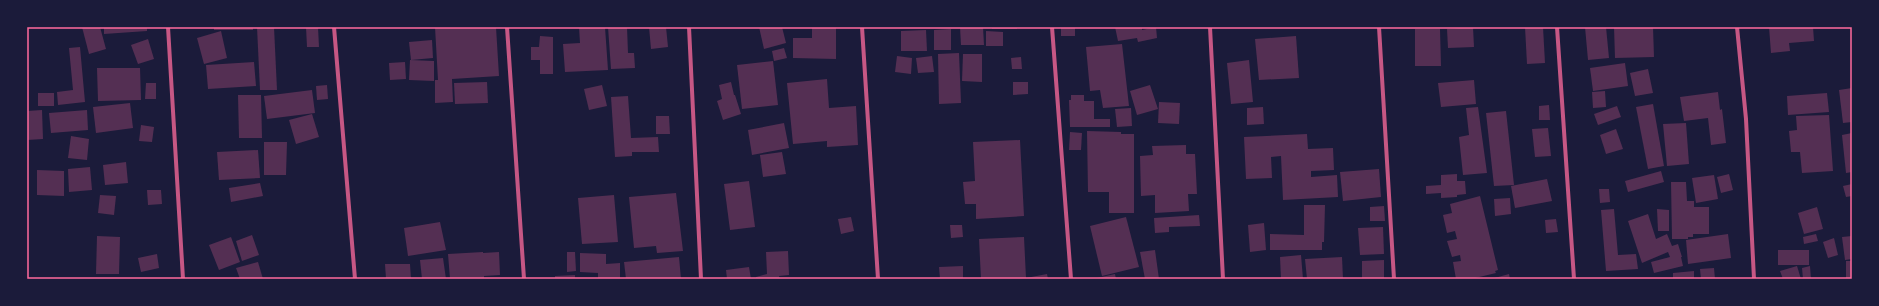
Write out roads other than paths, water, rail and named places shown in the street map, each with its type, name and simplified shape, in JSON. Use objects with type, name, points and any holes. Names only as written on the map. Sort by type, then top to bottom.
[{"type":"street","points":[[168,27],[183,279]]},
{"type":"street","points":[[334,27],[355,279]]},
{"type":"street","points":[[507,27],[524,279]]},
{"type":"street","points":[[689,27],[701,279]]},
{"type":"street","points":[[862,27],[878,279]]},
{"type":"street","points":[[1052,27],[1071,279]]},
{"type":"street","points":[[1210,27],[1223,279]]},
{"type":"street","points":[[1379,27],[1394,279]]},
{"type":"street","points":[[1557,27],[1574,279]]},
{"type":"street","points":[[1737,27],[1746,119],[1754,279]]}]
